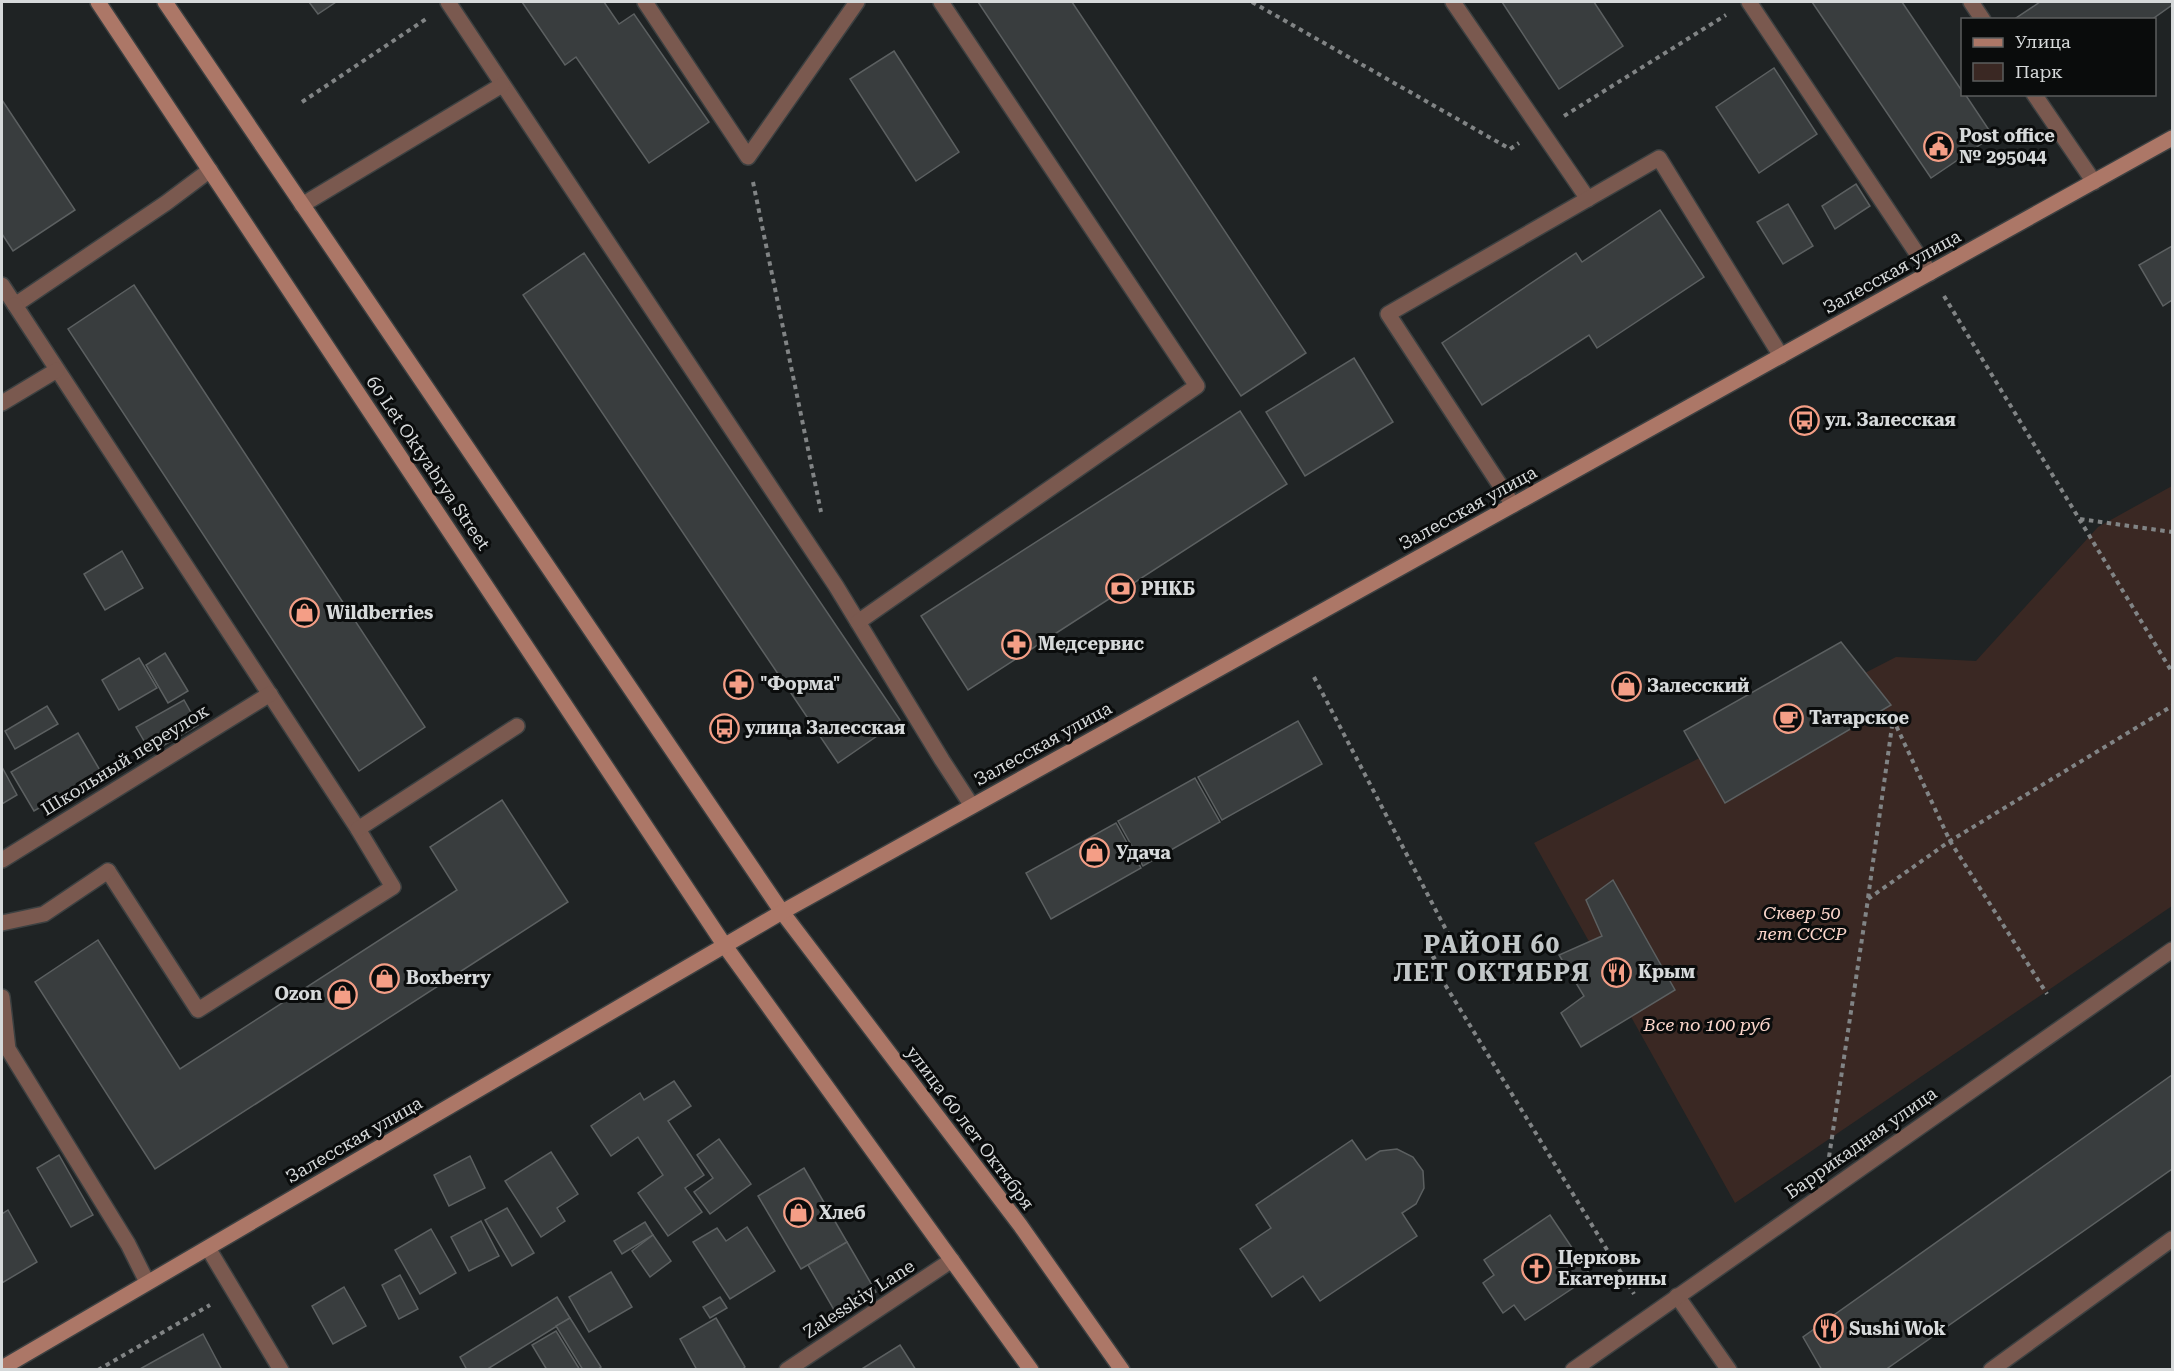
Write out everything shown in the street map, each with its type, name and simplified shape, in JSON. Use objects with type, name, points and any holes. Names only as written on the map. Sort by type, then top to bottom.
[{"type":"main road","name":"60 Let Oktyabrya Street","points":[[98,2],[725,946]]},
{"type":"main road","points":[[165,2],[782,912]]},
{"type":"main road","name":"Залесская улица","points":[[2,1368],[782,912],[2172,138]]},
{"type":"main road","name":"улица 60 лет Октября","points":[[782,912],[1020,1226],[1122,1370]]},
{"type":"main road","points":[[725,946],[1031,1370]]},
{"type":"street","points":[[448,2],[830,576],[972,806]]},
{"type":"street","points":[[645,2],[748,157],[857,2]]},
{"type":"street","points":[[858,622],[1197,386],[941,2]]},
{"type":"street","points":[[1453,2],[1588,199]]},
{"type":"street","points":[[1749,2],[1930,273]]},
{"type":"street","points":[[1971,2],[1982,18]]},
{"type":"street","points":[[1982,2],[1983,18]]},
{"type":"street","points":[[302,205],[502,85]]},
{"type":"street","points":[[2035,96],[2094,182]]},
{"type":"street","points":[[1513,505],[1388,314],[1659,159],[1781,356]]},
{"type":"street","points":[[15,305],[166,203],[210,170]]},
{"type":"street","points":[[2,285],[358,829],[393,887],[198,1010],[108,871],[44,914],[2,923]]},
{"type":"street","points":[[2,403],[57,370]]},
{"type":"street","name":"Школьный переулок","points":[[2,860],[270,694]]},
{"type":"street","points":[[358,829],[517,726]]},
{"type":"street","name":"Баррикадная улица","points":[[1573,1370],[2172,950]]},
{"type":"street","points":[[2,997],[8,1049],[128,1244],[147,1282]]},
{"type":"street","points":[[1991,1370],[2172,1239]]},
{"type":"street","points":[[208,1248],[281,1370]]},
{"type":"street","name":"Zalesskiy Lane","points":[[786,1370],[952,1260]]},
{"type":"street","points":[[1677,1296],[1729,1370]]},
{"type":"path","points":[[302,102],[448,2]]},
{"type":"path","points":[[1252,2],[1510,149],[1729,14]]},
{"type":"path","points":[[748,157],[822,516]]},
{"type":"path","points":[[1930,273],[2172,672]]},
{"type":"path","points":[[2080,519],[2172,532]]},
{"type":"path","points":[[1314,677],[1454,945],[1430,960],[1638,1301]]},
{"type":"path","points":[[1868,899],[1950,841],[2172,705]]},
{"type":"path","points":[[1823,1194],[1893,719],[1950,841],[2047,994]]},
{"type":"path","points":[[98,1370],[234,1291]]},
{"type":"green space","name":"Сквер 50 лет СССР","points":[[2172,486],[2172,906],[1735,1203],[1534,843],[1896,657],[1976,661],[2098,527]]},
{"type":"building","points":[[309,2],[336,2],[318,14]]},
{"type":"building","points":[[522,2],[604,2],[619,24],[634,14],[709,122],[649,163],[576,57],[565,65]]},
{"type":"building","points":[[978,2],[1072,2],[1306,353],[1241,396]]},
{"type":"building","points":[[1502,2],[1594,2],[1623,46],[1559,89]]},
{"type":"building","points":[[1812,2],[1902,2],[1961,90],[1961,96],[1966,96],[1993,136],[1931,178]]},
{"type":"building","points":[[2040,2],[2172,2],[2172,5],[2154,18],[2016,18]]},
{"type":"building","points":[[894,51],[959,152],[916,181],[850,79]]},
{"type":"building","points":[[1774,68],[1817,134],[1759,173],[1716,107]]},
{"type":"building","points":[[2,100],[75,210],[13,251],[2,234]]},
{"type":"building","points":[[1856,184],[1870,206],[1835,229],[1822,206]]},
{"type":"building","points":[[1788,204],[1813,246],[1783,264],[1757,222]]},
{"type":"building","points":[[1660,210],[1704,277],[1597,348],[1589,335],[1482,405],[1442,343],[1576,253],[1582,262]]},
{"type":"building","points":[[2172,246],[2172,300],[2163,306],[2139,265]]},
{"type":"building","points":[[584,253],[900,720],[838,763],[523,295]]},
{"type":"building","points":[[134,285],[425,727],[359,771],[68,329]]},
{"type":"building","points":[[1354,358],[1393,422],[1305,476],[1266,412]]},
{"type":"building","points":[[1240,411],[1287,484],[968,690],[921,616]]},
{"type":"building","points":[[122,551],[143,588],[105,610],[84,574]]},
{"type":"building","name":"Татарское","points":[[1841,642],[1891,705],[1725,803],[1684,731]]},
{"type":"building","points":[[165,653],[188,691],[168,703],[146,665]]},
{"type":"building","points":[[139,658],[157,688],[119,710],[102,680]]},
{"type":"building","points":[[184,700],[198,725],[151,753],[136,727]]},
{"type":"building","points":[[47,706],[58,724],[15,749],[5,731]]},
{"type":"building","points":[[1298,721],[1322,764],[1222,820],[1198,777]]},
{"type":"building","points":[[78,733],[101,772],[34,811],[11,772]]},
{"type":"building","points":[[2,767],[17,795],[2,804]]},
{"type":"building","points":[[1195,778],[1220,822],[1143,866],[1118,821]]},
{"type":"building","points":[[502,800],[568,902],[155,1169],[35,982],[98,940],[180,1069],[457,890],[430,847]]},
{"type":"building","points":[[1116,823],[1141,868],[1051,919],[1026,873]]},
{"type":"building","name":"Крым","points":[[1613,880],[1675,990],[1581,1047],[1561,1013],[1584,996],[1559,955],[1602,936],[1586,900]]},
{"type":"building","points":[[2172,1075],[2172,1169],[1885,1370],[1822,1370],[1803,1337]]},
{"type":"building","points":[[674,1081],[691,1106],[668,1121],[704,1175],[685,1188],[702,1212],[668,1236],[638,1193],[663,1175],[638,1137],[611,1156],[591,1126],[640,1093],[644,1100]]},
{"type":"building","points":[[719,1139],[751,1184],[710,1214],[694,1192],[713,1178],[697,1155]]},
{"type":"building","points":[[1352,1140],[1366,1160],[1380,1151],[1397,1149],[1413,1157],[1423,1171],[1424,1188],[1416,1204],[1402,1213],[1417,1236],[1320,1301],[1303,1276],[1272,1297],[1240,1249],[1271,1228],[1256,1205]]},
{"type":"building","points":[[551,1152],[578,1194],[557,1208],[565,1221],[541,1237],[505,1181]]},
{"type":"building","points":[[59,1155],[93,1215],[71,1227],[37,1168]]},
{"type":"building","points":[[470,1156],[485,1188],[449,1206],[434,1175]]},
{"type":"building","points":[[804,1168],[847,1242],[801,1269],[758,1196]]},
{"type":"building","points":[[507,1208],[534,1253],[512,1266],[485,1220]]},
{"type":"building","points":[[8,1210],[37,1262],[2,1283],[2,1214]]},
{"type":"building","name":"Церковь Екатерины","points":[[1550,1215],[1591,1276],[1525,1320],[1514,1305],[1503,1313],[1483,1283],[1494,1275],[1484,1260]]},
{"type":"building","points":[[481,1221],[499,1256],[469,1271],[451,1237]]},
{"type":"building","points":[[645,1222],[653,1235],[622,1254],[614,1241]]},
{"type":"building","points":[[747,1227],[775,1271],[730,1299],[693,1242],[717,1228],[726,1241]]},
{"type":"building","points":[[431,1229],[456,1273],[420,1294],[395,1250]]},
{"type":"building","points":[[653,1235],[671,1261],[650,1277],[632,1251]]},
{"type":"building","points":[[847,1242],[876,1292],[837,1315],[808,1265]]},
{"type":"building","points":[[611,1272],[632,1307],[589,1332],[569,1297]]},
{"type":"building","points":[[400,1275],[418,1309],[399,1319],[382,1285]]},
{"type":"building","points":[[344,1287],[366,1326],[333,1344],[312,1306]]},
{"type":"building","points":[[557,1297],[570,1318],[486,1370],[467,1370],[460,1357]]},
{"type":"building","points":[[720,1297],[727,1308],[710,1318],[703,1307]]},
{"type":"building","points":[[570,1318],[601,1367],[597,1370],[583,1370],[556,1326]]},
{"type":"building","points":[[716,1318],[745,1367],[742,1370],[697,1370],[680,1339]]},
{"type":"building","points":[[556,1331],[580,1370],[547,1370],[532,1345]]},
{"type":"building","points":[[203,1334],[222,1370],[138,1370]]},
{"type":"building","points":[[900,1345],[916,1370],[860,1370]]},
{"type":"place","name":"Post office № 295044","points":[[1938,146]]},
{"type":"place","name":"ул. Залесская","points":[[1804,420]]},
{"type":"place","name":"РНКБ","points":[[1120,589]]},
{"type":"place","name":"Wildberries","points":[[305,613]]},
{"type":"place","name":"Медсервис","points":[[1017,644]]},
{"type":"place","name":"\"Форма\"","points":[[739,684]]},
{"type":"place","name":"Залесский","points":[[1626,686]]},
{"type":"place","name":"Татарское","points":[[1788,718]]},
{"type":"place","name":"улица Залесская","points":[[724,728]]},
{"type":"place","name":"Удача","points":[[1095,853]]},
{"type":"place","name":"Крым","points":[[1617,972]]},
{"type":"place","name":"Boxberry","points":[[385,978]]},
{"type":"place","name":"Ozon","points":[[343,994]]},
{"type":"place","name":"Хлеб","points":[[798,1213]]},
{"type":"place","name":"Церковь Екатерины","points":[[1537,1268]]},
{"type":"place","name":"Sushi Wok","points":[[1828,1329]]},
{"type":"district","name":"РАЙОН 60 ЛЕТ ОКТЯБРЯ","points":[[1492,959]]},
{"type":"park label","name":"Все по 100 руб","points":[[1707,1025]]}]
